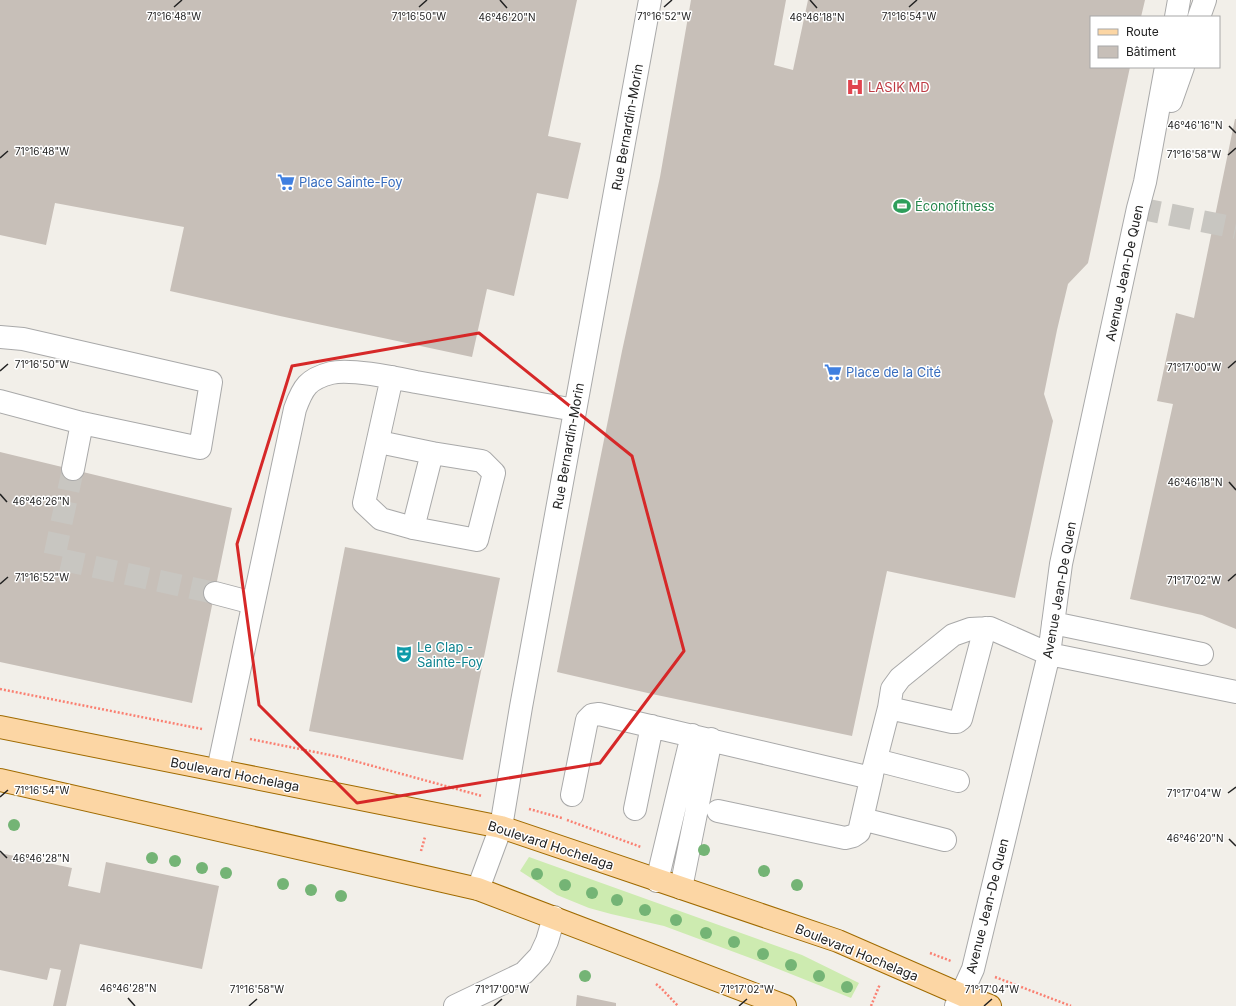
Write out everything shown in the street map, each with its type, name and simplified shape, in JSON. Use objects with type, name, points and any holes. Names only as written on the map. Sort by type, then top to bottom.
[{"type":"main road","name":"Boulevard Hochelaga","points":[[0,727],[501,827],[838,941],[959,1001],[990,1006]]},
{"type":"main road","points":[[0,780],[478,889],[786,1006]]},
{"type":"street","name":"Rue Bernardin-Morin","points":[[478,889],[501,827],[521,707],[650,0]]},
{"type":"street","points":[[1176,16],[1179,0]]},
{"type":"street","points":[[1199,16],[1205,0]]},
{"type":"street","name":"Avenue Jean-De Quen","points":[[959,1001],[973,969],[1049,654],[1061,564],[1144,182],[1166,68]]},
{"type":"street","name":"Avenue Jean-De Quen","points":[[1144,182],[1183,68]]},
{"type":"street","points":[[0,337],[23,339],[211,382],[200,448],[82,423],[0,401]]},
{"type":"street","points":[[218,770],[295,409],[302,390],[312,381],[332,372],[348,372],[392,377],[575,410]]},
{"type":"street","points":[[379,442],[432,454],[482,461],[494,473],[477,540],[413,528],[381,519],[364,503],[379,442],[392,377]]},
{"type":"street","points":[[73,469],[82,423]]},
{"type":"street","points":[[413,528],[432,454]]},
{"type":"street","points":[[215,593],[253,603]]},
{"type":"street","points":[[1053,623],[1202,654]]},
{"type":"street","points":[[889,708],[952,722],[957,722],[961,719],[985,628]]},
{"type":"street","points":[[718,811],[845,838],[853,836],[859,832],[889,708],[892,689],[906,674],[953,635],[970,629],[990,628],[1049,654],[1236,692]]},
{"type":"street","points":[[572,795],[587,720],[592,715],[599,714],[871,778],[874,768]]},
{"type":"street","points":[[635,809],[652,726]]},
{"type":"street","points":[[657,881],[701,737]]},
{"type":"street","points":[[680,888],[701,737]]},
{"type":"street","points":[[874,768],[958,780]]},
{"type":"street","points":[[862,819],[945,840]]},
{"type":"street","points":[[455,1006],[524,973],[540,956],[547,941],[554,917]]},
{"type":"path","points":[[415,874],[439,784]]},
{"type":"path","points":[[652,982],[661,988],[678,1006]]},
{"type":"highlighted area","points":[[479,333],[632,456],[684,651],[600,763],[357,803],[259,705],[237,544],[292,366]]},
{"type":"green space","points":[[529,857],[802,955],[859,983],[851,998],[761,962],[664,926],[589,908],[557,895],[520,871]]},
{"type":"building","name":"Place Sainte-Foy","points":[[0,0],[577,0],[548,136],[581,143],[568,199],[537,193],[514,296],[487,289],[472,357],[170,291],[184,227],[55,203],[46,245],[0,235]]},
{"type":"building","name":"Place de la Cité","points":[[691,0],[786,0],[774,65],[793,70],[808,0],[1145,0],[1141,16],[1090,16],[1090,68],[1130,68],[1088,263],[1068,284],[1057,330],[1044,394],[1053,421],[1015,598],[887,571],[852,736],[652,694],[557,672],[622,351],[660,177]]},
{"type":"building","points":[[1235,119],[1236,629],[1202,615],[1130,599],[1173,404],[1157,401],[1176,313],[1194,318]]},
{"type":"building","points":[[0,452],[232,508],[192,703],[0,662]]},
{"type":"building","name":"Le Clap - Sainte-Foy","points":[[345,547],[500,578],[463,760],[309,731]]},
{"type":"building","points":[[0,853],[72,868],[68,886],[100,893],[106,862],[219,886],[202,969],[80,944],[66,1006],[53,1006],[61,970],[50,968],[47,980],[0,970]]},
{"type":"building","points":[[577,995],[616,1003],[616,1006],[576,1006]]},
{"type":"tunnel","points":[[1138,208],[1236,228]]},
{"type":"tunnel","points":[[73,469],[54,558],[215,593]]},
{"type":"place","name":"LASIK MD","points":[[855,87]]},
{"type":"place","name":"Place Sainte-Foy","points":[[286,182]]},
{"type":"place","name":"Éconofitness","points":[[902,206]]},
{"type":"place","name":"Place de la Cité","points":[[833,372]]},
{"type":"place","name":"Le Clap - Sainte-Foy","points":[[404,654]]}]
